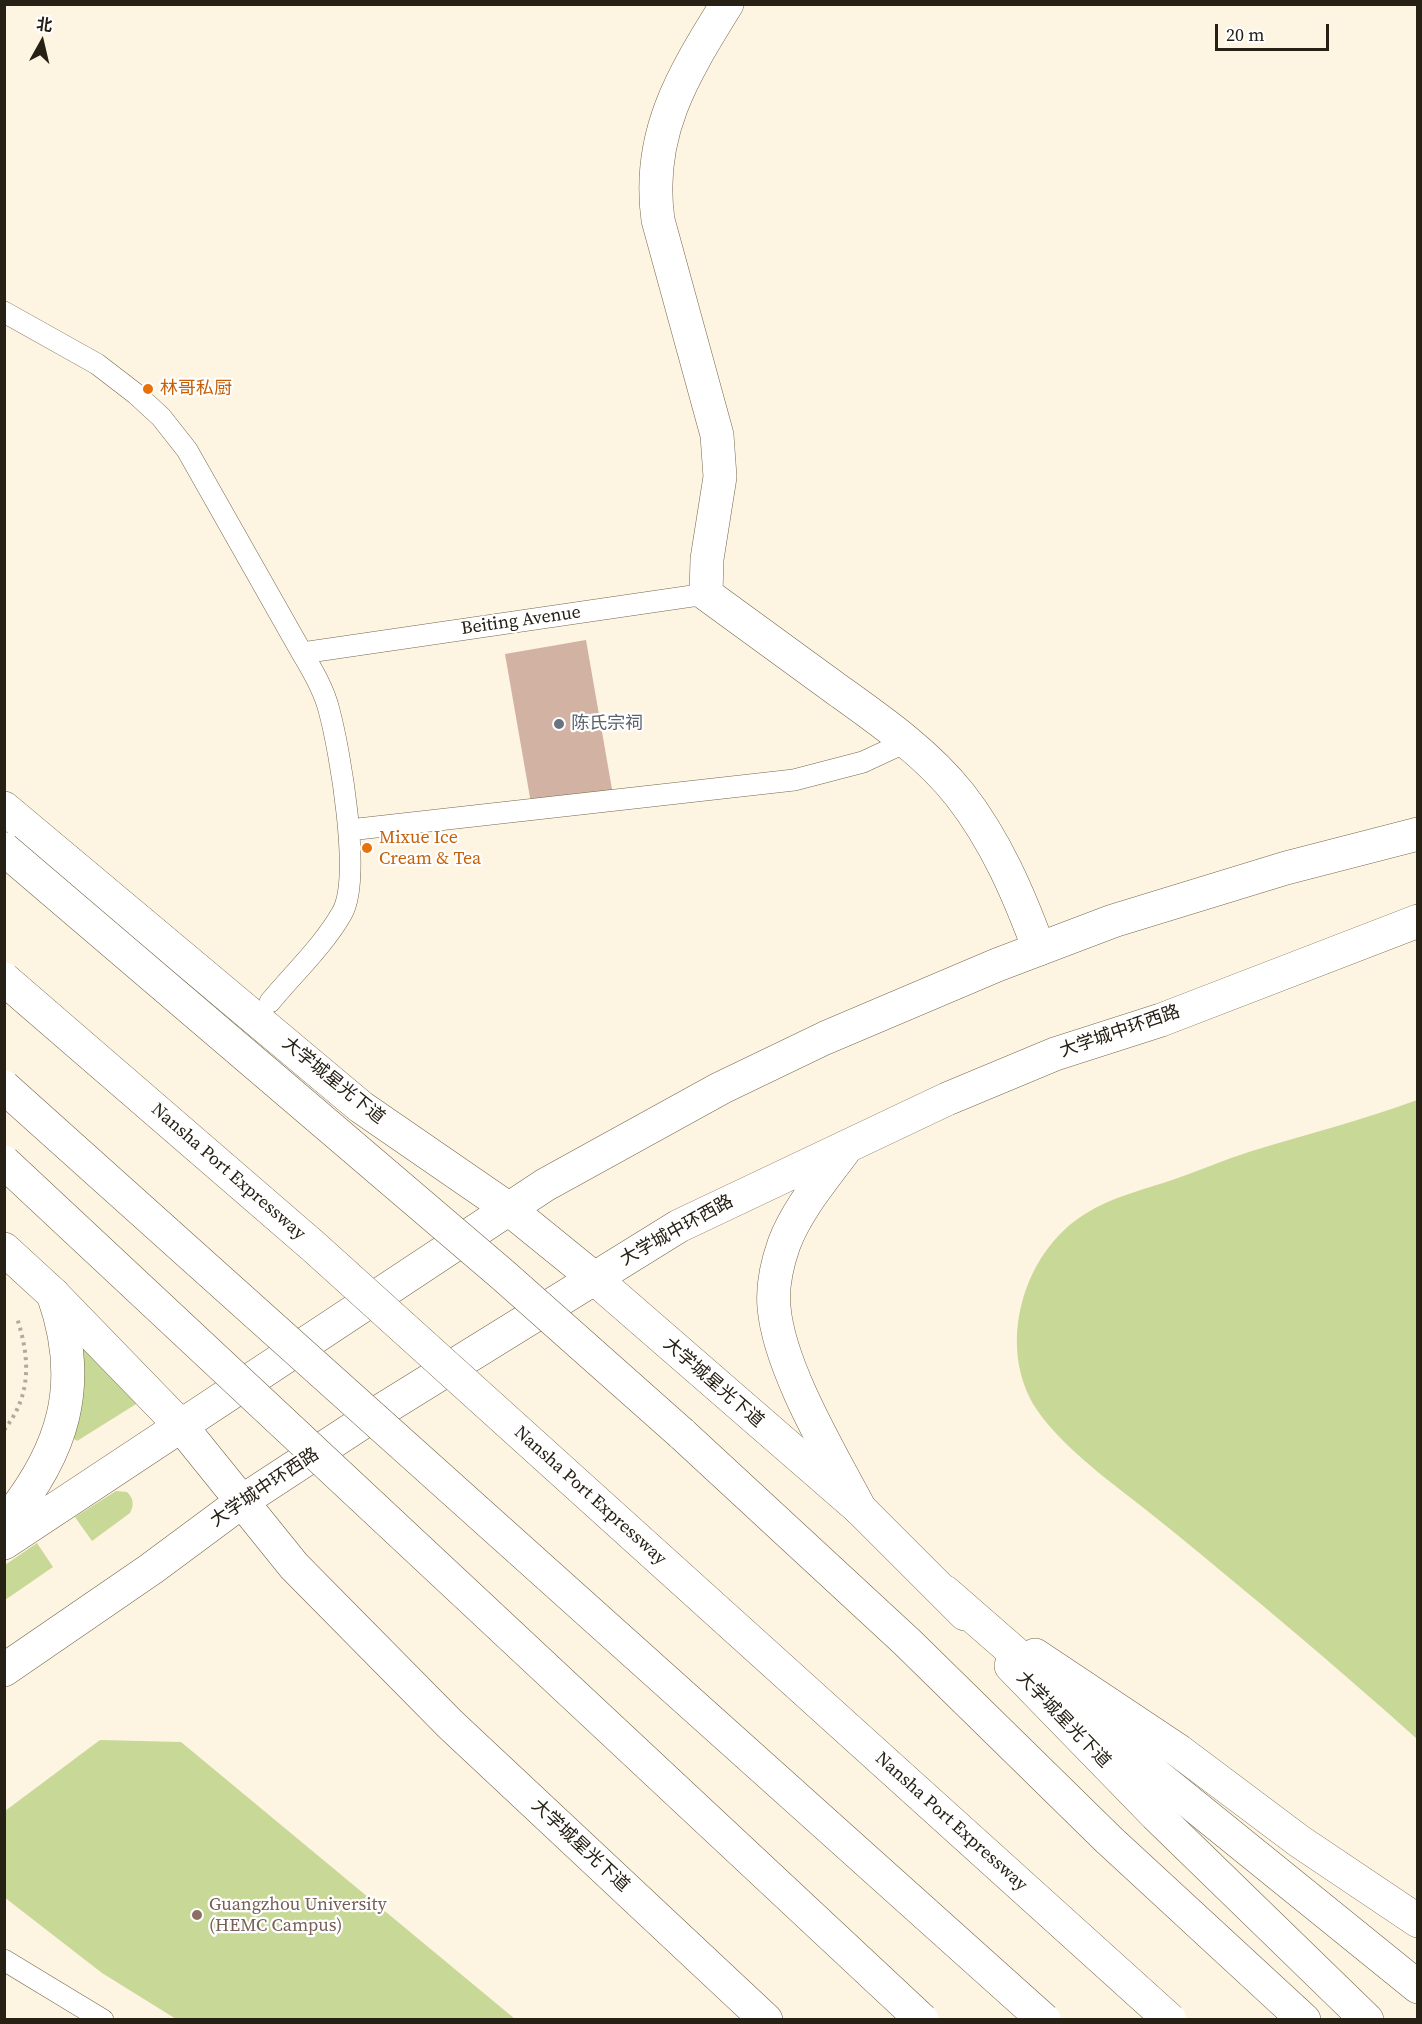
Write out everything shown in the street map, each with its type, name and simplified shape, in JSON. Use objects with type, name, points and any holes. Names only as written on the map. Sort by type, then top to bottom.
[{"type":"main road","points":[[727,4],[701,47],[668,113],[654,167],[654,191],[658,220],[717,435],[720,477],[708,559],[706,594],[906,742],[959,794],[982,827],[1015,887],[1039,949]]},
{"type":"main road","name":"大学城星光下道","points":[[4,808],[361,1107],[509,1209],[594,1278],[860,1509],[945,1592],[1023,1679],[1148,1808],[1368,2019]]},
{"type":"main road","points":[[4,1543],[555,1179],[732,1083],[825,1038],[1039,949],[1197,893],[1418,834]]},
{"type":"main road","points":[[4,849],[494,1267],[672,1425],[907,1642],[1109,1840],[1304,2019]]},
{"type":"main road","name":"大学城中环西路","points":[[4,1670],[151,1569],[244,1500],[377,1413],[679,1226],[849,1145],[1055,1054],[1161,1020],[1418,921]]},
{"type":"main road","name":"Nansha Port Expressway","points":[[4,979],[313,1246],[1170,2019]]},
{"type":"main road","points":[[4,1087],[1044,2019]]},
{"type":"main road","points":[[849,1145],[805,1205],[785,1242],[775,1276],[774,1308],[783,1347],[804,1401],[860,1509]]},
{"type":"main road","points":[[4,1162],[922,2019]]},
{"type":"main road","name":"大学城星光下道","points":[[4,1249],[53,1294],[181,1426],[244,1500],[294,1566],[450,1724],[766,2019]]},
{"type":"main road","points":[[4,1524],[38,1481],[54,1447],[61,1425],[68,1386],[68,1348],[64,1325],[53,1294]]},
{"type":"main road","points":[[945,1592],[1060,1673],[1179,1751],[1299,1841],[1418,1921]]},
{"type":"main road","points":[[945,1592],[1140,1762],[1418,1987]]},
{"type":"lane","points":[[4,312],[96,364],[136,394],[161,417],[187,450],[302,652],[329,709],[349,830],[350,887],[344,912],[270,1002]]},
{"type":"lane","name":"Beiting Avenue","points":[[302,652],[706,594]]},
{"type":"lane","points":[[349,830],[794,780],[863,762],[906,742]]},
{"type":"lane","points":[[4,1960],[103,2019]]},
{"type":"path","points":[[4,1430],[16,1413],[27,1380],[24,1339],[17,1318]]},
{"type":"green space","points":[[1418,1100],[1417,1739],[1295,1632],[1099,1473],[1065,1442],[1037,1410],[1024,1385],[1018,1358],[1017,1330],[1022,1303],[1031,1276],[1045,1252],[1063,1231],[1095,1208],[1117,1198],[1242,1154]]},
{"type":"green space","points":[[79,1333],[149,1396],[77,1441],[73,1438]]},
{"type":"green space","points":[[116,1491],[127,1492],[131,1497],[133,1505],[130,1513],[92,1541],[75,1517]]},
{"type":"green space","points":[[37,1543],[53,1567],[5,1600],[5,1565]]},
{"type":"green space","name":"Guangzhou University (HEMC Campus)","points":[[100,1740],[181,1742],[515,2019],[176,2019],[102,1973],[4,1897],[5,1811]]},
{"type":"building","name":"陈氏宗祠","points":[[586,640],[613,795],[532,809],[505,654]]},
{"type":"place","name":"林哥私厨","points":[[148,389]]},
{"type":"place","name":"陈氏宗祠","points":[[559,724]]},
{"type":"place","name":"Mixue Ice Cream & Tea","points":[[367,848]]},
{"type":"place","name":"Guangzhou University (HEMC Campus)","points":[[197,1915]]}]
